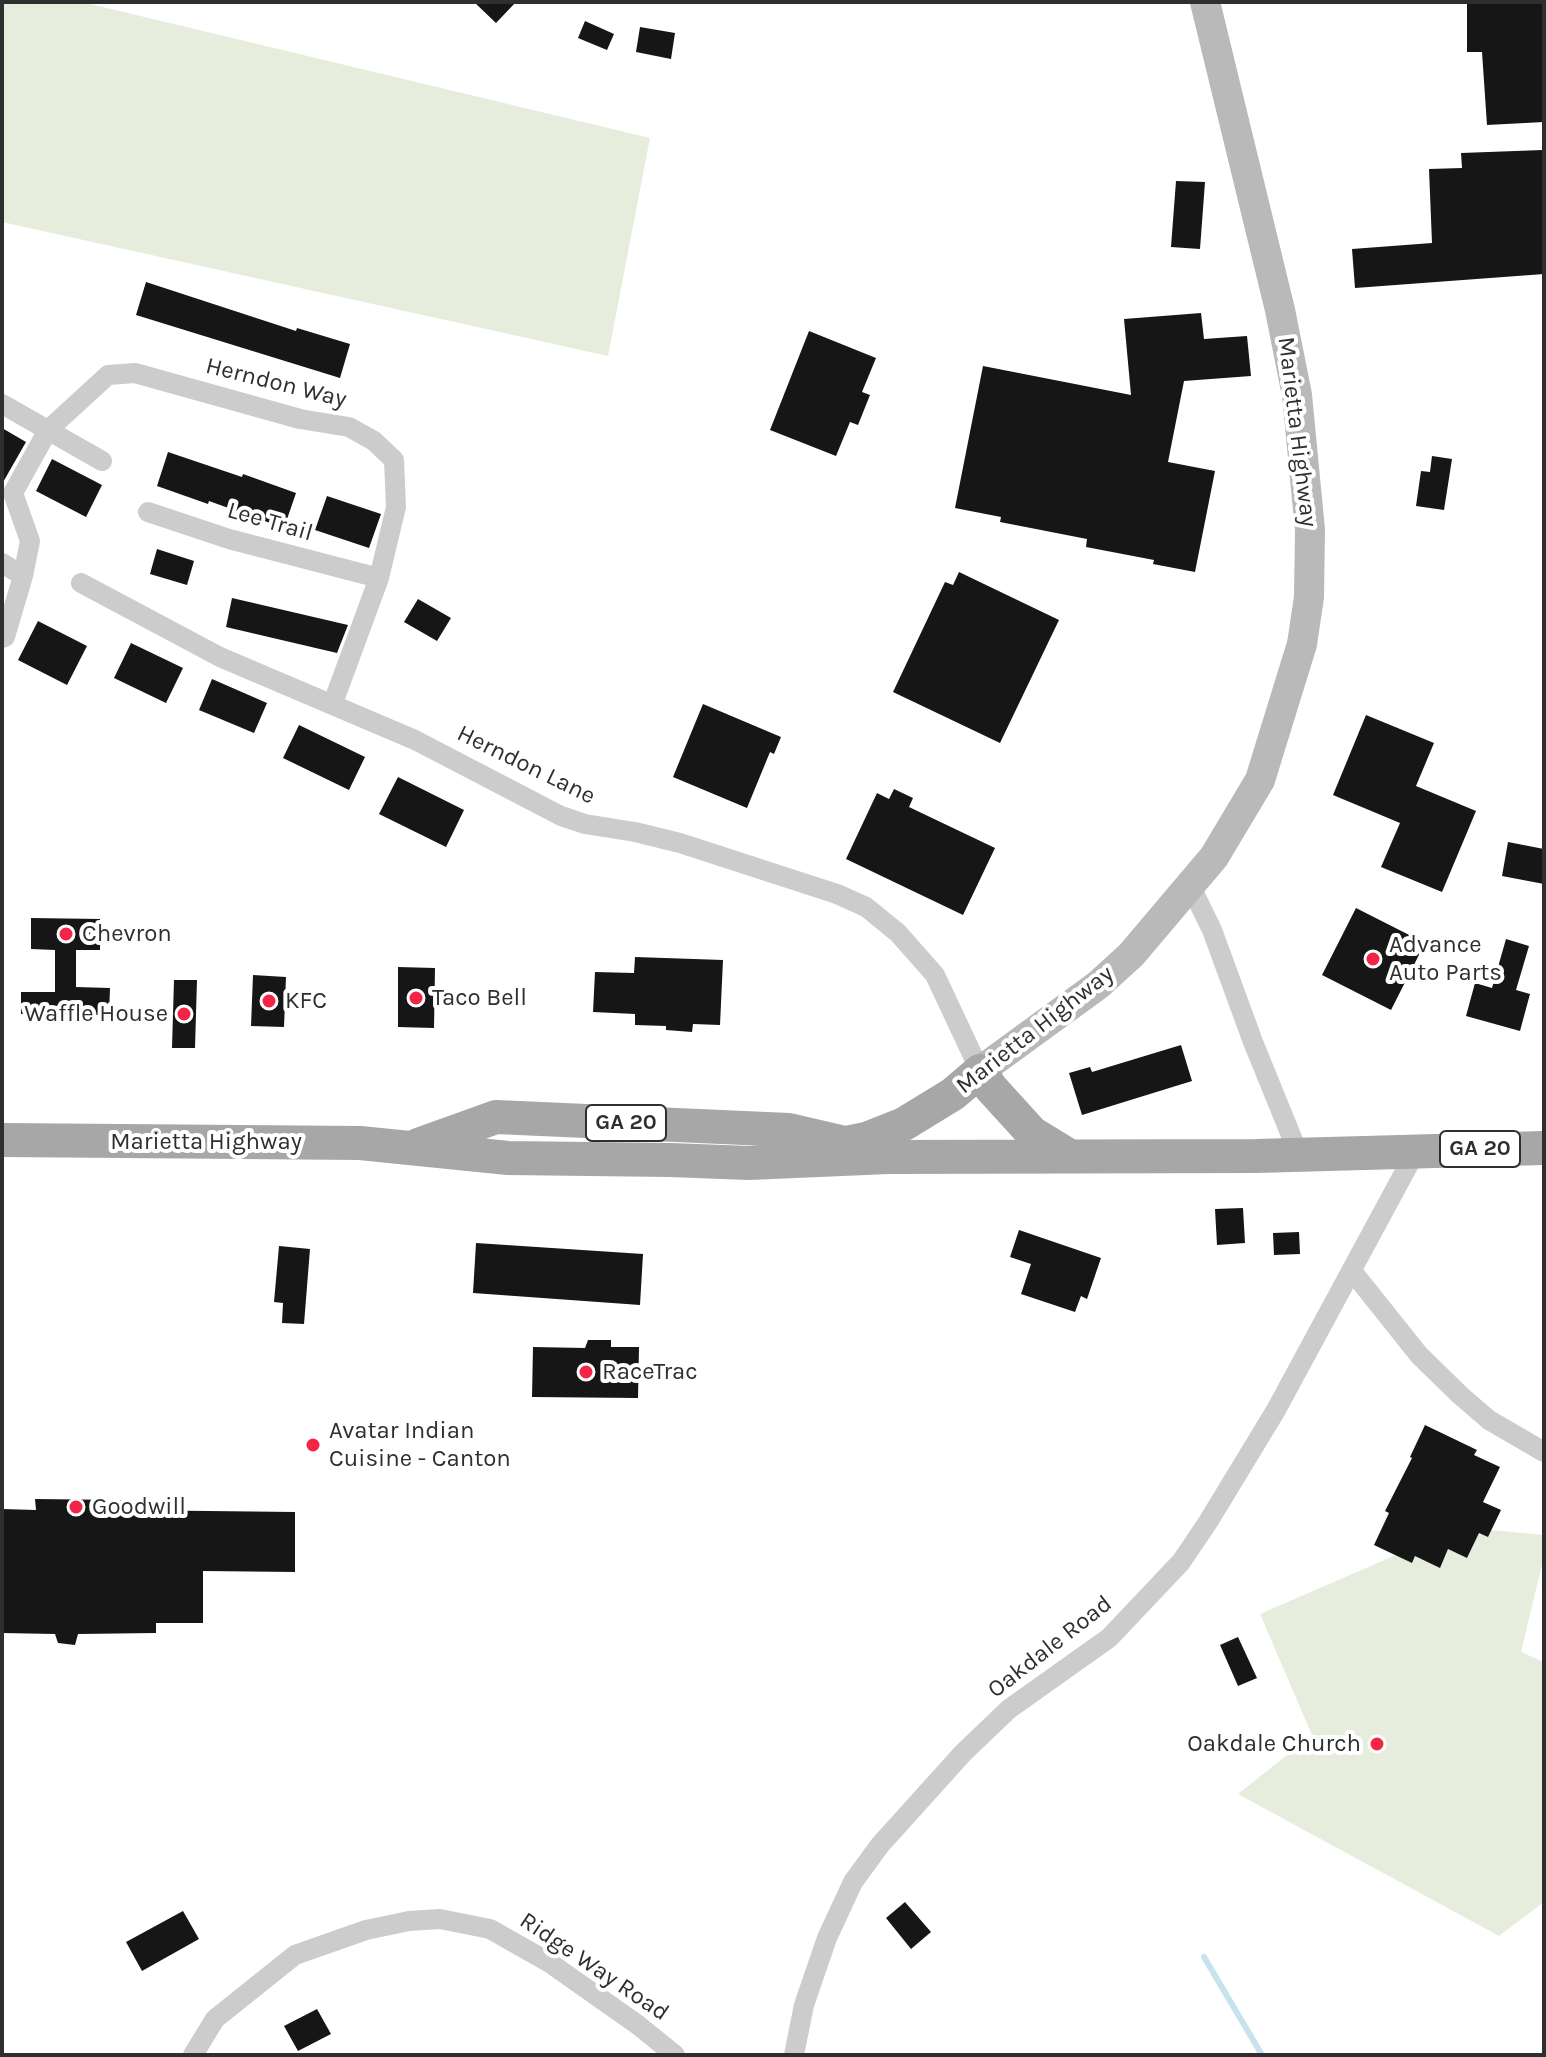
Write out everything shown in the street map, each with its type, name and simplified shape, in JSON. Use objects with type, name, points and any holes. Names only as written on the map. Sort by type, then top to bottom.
[{"type":"main road","name":"Marietta Highway","points":[[749,1163],[866,1139],[904,1124],[953,1094],[1098,985],[1131,955],[1214,857],[1260,780],[1302,644],[1309,597],[1310,560],[1306,475],[1297,395],[1280,310],[1205,2]]},
{"type":"main road","points":[[980,1071],[991,1088],[1032,1133],[1069,1155]]},
{"type":"main road","name":"Marietta Highway","points":[[410,1148],[496,1117],[789,1130],[845,1143]]},
{"type":"main road","name":"Marietta Highway","points":[[2,1140],[347,1143],[508,1158],[749,1163],[888,1157],[1299,1155],[1416,1151]]},
{"type":"main road","name":"GA 20","points":[[1416,1151],[1544,1148]]},
{"type":"street","name":"Herndon Way","points":[[48,430],[108,375],[135,373],[300,419],[349,427],[374,441],[394,460],[396,507],[379,578],[333,703]]},
{"type":"street","points":[[2,404],[102,461]]},
{"type":"street","points":[[2,638],[5,637],[23,576],[30,541],[8,490],[48,430]]},
{"type":"street","name":"Lee Trail","points":[[148,512],[229,539],[379,578]]},
{"type":"street","points":[[2,563],[23,576]]},
{"type":"street","name":"Herndon Lane","points":[[81,583],[220,657],[333,703],[440,753],[561,816],[585,824],[680,843],[837,894],[866,907],[898,933],[935,975],[980,1071]]},
{"type":"street","points":[[1190,885],[1212,930],[1299,1155]]},
{"type":"street","name":"Oakdale Road","points":[[794,2055],[804,2005],[827,1938],[853,1882],[880,1845],[963,1753],[1009,1709],[1109,1638],[1181,1562],[1245,1464],[1416,1151]]},
{"type":"street","points":[[1352,1271],[1419,1355],[1460,1395],[1489,1420],[1544,1452]]},
{"type":"street","name":"Ridge Way Road","points":[[193,2055],[215,2019],[295,1955],[366,1930],[409,1921],[440,1919],[490,1929],[550,1963],[675,2055]]},
{"type":"green space","points":[[2,2],[82,2],[650,138],[608,356],[2,222]]},
{"type":"green space","points":[[1491,1530],[1544,1535],[1544,1556],[1521,1652],[1544,1662],[1544,1902],[1499,1936],[1238,1794],[1312,1735],[1260,1614],[1396,1555],[1412,1563],[1415,1556],[1439,1567],[1448,1549],[1467,1558],[1479,1533]]},
{"type":"building","points":[[474,2],[516,2],[496,23]]},
{"type":"building","points":[[1467,2],[1544,2],[1544,122],[1487,125],[1482,52],[1467,52]]},
{"type":"building","points":[[585,21],[614,34],[607,50],[578,38]]},
{"type":"building","points":[[640,27],[675,33],[671,59],[636,52]]},
{"type":"building","points":[[1543,150],[1544,274],[1355,288],[1352,249],[1432,243],[1429,169],[1462,168],[1461,153]]},
{"type":"building","points":[[1176,181],[1205,182],[1200,249],[1171,247]]},
{"type":"building","points":[[146,282],[296,331],[297,328],[350,344],[340,378],[136,315]]},
{"type":"building","points":[[1201,313],[1204,339],[1247,336],[1251,376],[1184,381],[1168,462],[1215,471],[1195,572],[1153,564],[1154,560],[1086,547],[1087,539],[1000,522],[1001,517],[955,508],[983,366],[1131,395],[1124,319]]},
{"type":"building","points":[[809,331],[876,358],[862,392],[870,395],[858,425],[850,422],[836,456],[770,430]]},
{"type":"building","points":[[2,428],[26,442],[2,484]]},
{"type":"building","points":[[168,452],[296,493],[284,528],[157,486]]},
{"type":"building","points":[[1432,456],[1452,459],[1444,510],[1416,506],[1421,471],[1430,472]]},
{"type":"building","points":[[52,459],[102,485],[86,517],[36,491]]},
{"type":"building","points":[[327,496],[381,514],[369,548],[315,530]]},
{"type":"building","points":[[157,549],[194,561],[187,585],[150,574]]},
{"type":"building","points":[[959,572],[1059,620],[1000,743],[893,692],[945,582],[953,585]]},
{"type":"building","points":[[232,598],[348,625],[337,653],[226,627]]},
{"type":"building","points":[[418,599],[451,618],[437,641],[404,622]]},
{"type":"building","points":[[38,621],[87,646],[67,685],[18,660]]},
{"type":"building","points":[[131,643],[183,668],[166,703],[114,678]]},
{"type":"building","points":[[212,679],[267,703],[254,733],[199,710]]},
{"type":"building","points":[[703,704],[781,737],[774,754],[770,752],[747,808],[673,777]]},
{"type":"building","points":[[1366,715],[1434,743],[1416,786],[1476,811],[1442,892],[1381,867],[1400,823],[1333,795]]},
{"type":"building","points":[[299,725],[365,757],[349,790],[283,758]]},
{"type":"building","points":[[398,777],[464,810],[446,847],[379,814]]},
{"type":"building","points":[[894,789],[913,798],[909,807],[995,848],[963,915],[846,859],[877,793],[889,799]]},
{"type":"building","points":[[1508,842],[1544,849],[1544,884],[1502,876]]},
{"type":"building","name":"Advance Auto Parts","points":[[1356,908],[1425,943],[1391,1010],[1322,975]]},
{"type":"building","points":[[31,918],[100,919],[100,950],[76,950],[76,987],[110,988],[109,1015],[21,1014],[21,992],[55,992],[55,950],[31,949]]},
{"type":"building","points":[[1506,939],[1529,946],[1516,990],[1530,994],[1520,1031],[1466,1016],[1475,983],[1492,988]]},
{"type":"building","points":[[635,957],[723,960],[720,1025],[693,1024],[692,1032],[666,1030],[666,1026],[635,1025],[635,1014],[593,1012],[595,972],[634,973]]},
{"type":"building","name":"Taco Bell","points":[[398,967],[435,968],[434,1028],[398,1027]]},
{"type":"building","name":"KFC","points":[[253,975],[286,977],[284,1027],[251,1026]]},
{"type":"building","name":"Waffle House","points":[[174,980],[197,980],[195,1048],[172,1048]]},
{"type":"building","points":[[1181,1045],[1192,1081],[1082,1115],[1069,1073],[1090,1067],[1092,1072]]},
{"type":"building","points":[[1243,1208],[1245,1243],[1217,1245],[1215,1209]]},
{"type":"building","points":[[1019,1230],[1101,1258],[1087,1299],[1081,1296],[1075,1312],[1021,1294],[1031,1264],[1010,1257]]},
{"type":"building","points":[[1299,1232],[1300,1254],[1274,1255],[1273,1233]]},
{"type":"building","points":[[476,1243],[643,1254],[640,1305],[473,1293]]},
{"type":"building","points":[[279,1246],[310,1249],[304,1324],[282,1323],[283,1303],[274,1302]]},
{"type":"building","name":"RaceTrac","points":[[588,1340],[611,1340],[611,1347],[639,1347],[638,1398],[532,1397],[533,1347],[585,1348]]},
{"type":"building","points":[[1425,1425],[1477,1450],[1474,1455],[1500,1467],[1483,1502],[1501,1510],[1488,1537],[1479,1533],[1467,1558],[1448,1549],[1440,1568],[1415,1556],[1412,1563],[1374,1545],[1389,1513],[1385,1511]]},
{"type":"building","points":[[35,1499],[122,1500],[121,1510],[295,1512],[295,1572],[203,1571],[203,1623],[156,1623],[156,1633],[78,1634],[75,1645],[58,1643],[55,1634],[2,1633],[2,1509],[36,1510]]},
{"type":"building","points":[[1238,1637],[1257,1678],[1238,1686],[1220,1645]]},
{"type":"building","points":[[905,1902],[931,1932],[911,1949],[886,1918]]},
{"type":"building","points":[[183,1911],[199,1939],[142,1971],[126,1942]]},
{"type":"building","points":[[317,2009],[331,2034],[298,2051],[284,2026]]},
{"type":"waterway","points":[[1204,1957],[1262,2055]]},
{"type":"place","name":"Chevron","points":[[66,934]]},
{"type":"place","name":"Advance Auto Parts","points":[[1373,959]]},
{"type":"place","name":"Taco Bell","points":[[416,998]]},
{"type":"place","name":"KFC","points":[[269,1001]]},
{"type":"place","name":"Waffle House","points":[[184,1014]]},
{"type":"place","name":"RaceTrac","points":[[586,1372]]},
{"type":"place","name":"Avatar Indian Cuisine - Canton","points":[[313,1445]]},
{"type":"place","name":"Goodwill","points":[[76,1507]]},
{"type":"place","name":"Oakdale Church","points":[[1377,1744]]}]
